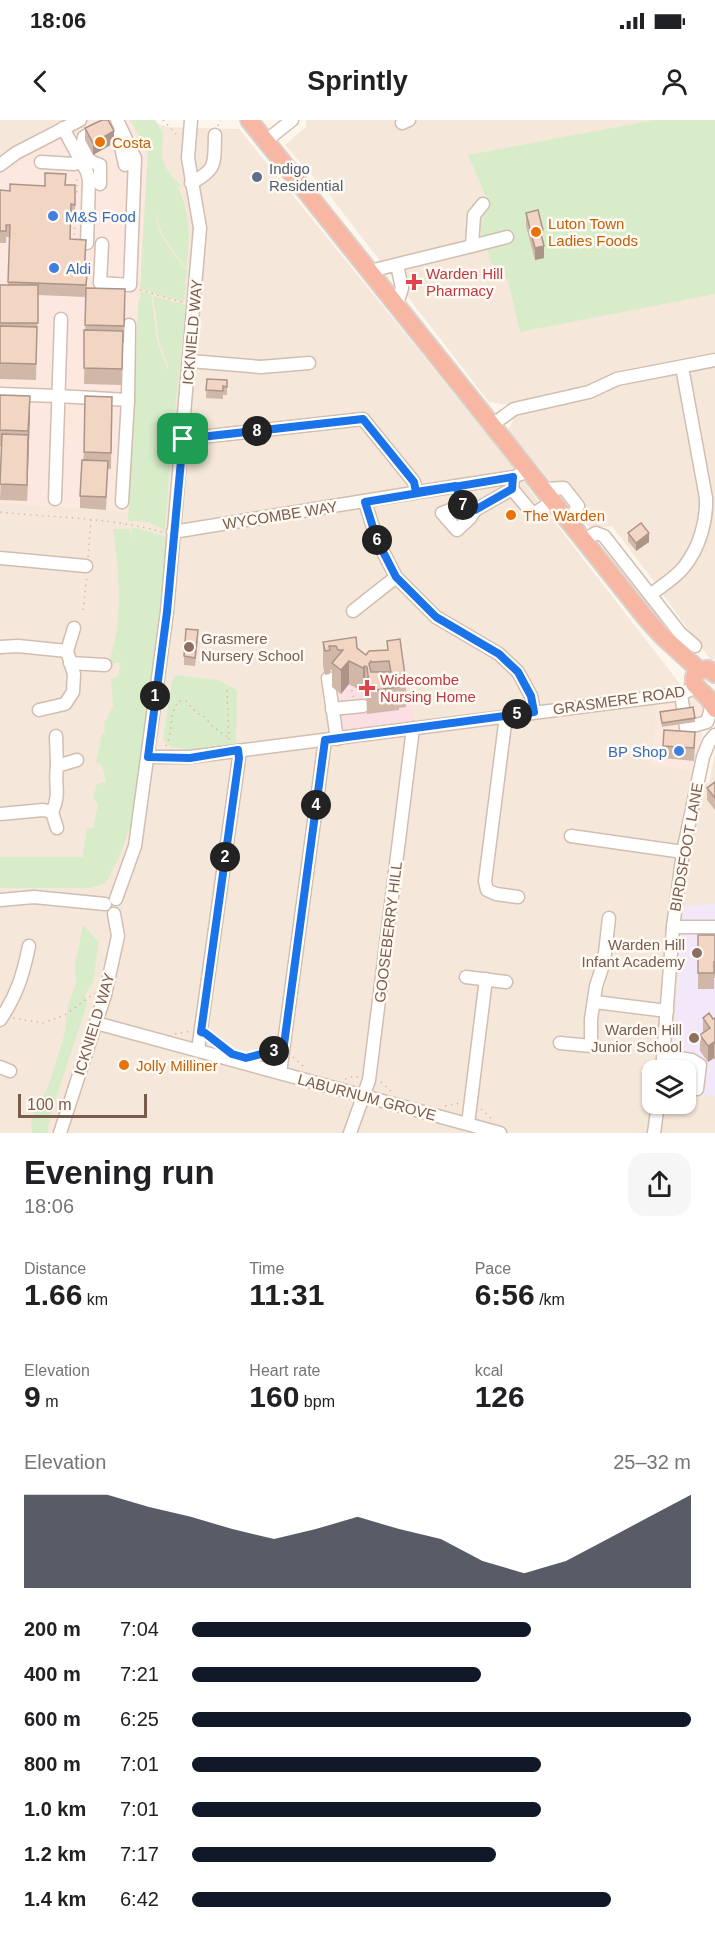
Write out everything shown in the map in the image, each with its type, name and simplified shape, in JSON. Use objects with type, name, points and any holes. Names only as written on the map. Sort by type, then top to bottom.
[{"type":"highway","points":[[249,120],[492,425],[518,479],[548,495],[662,636],[707,672]]},
{"type":"highway","points":[[707,672],[694,677],[698,690],[714,707]]},
{"type":"street","points":[[0,165],[16,153],[80,120]]},
{"type":"street","points":[[102,244],[100,283],[130,285],[135,158],[117,120]]},
{"type":"street","name":"ICKNIELD WAY","points":[[60,1133],[105,995],[118,936],[114,914],[121,908],[120,901],[111,901],[135,846],[154,757],[200,228],[188,158],[191,120]]},
{"type":"street","points":[[267,140],[292,120]]},
{"type":"street","points":[[99,184],[100,165],[90,161],[82,147],[84,137],[111,126],[120,142],[125,165]]},
{"type":"street","points":[[63,128],[89,180],[87,243]]},
{"type":"street","points":[[191,183],[208,174],[214,162],[215,135]]},
{"type":"street","points":[[41,162],[75,164],[82,162]]},
{"type":"street","points":[[472,246],[474,215],[483,204]]},
{"type":"street","points":[[370,271],[398,266],[507,237]]},
{"type":"street","points":[[397,304],[402,288],[398,266]]},
{"type":"street","points":[[55,499],[61,319]]},
{"type":"street","points":[[122,502],[128,400],[129,325]]},
{"type":"street","points":[[492,425],[514,408],[589,392],[617,379],[715,360]]},
{"type":"street","points":[[190,361],[261,367],[309,363]]},
{"type":"street","points":[[651,594],[684,568],[697,546],[707,515],[706,498],[682,367]]},
{"type":"street","points":[[0,394],[128,400]]},
{"type":"street","points":[[183,439],[363,419],[414,482],[416,492]]},
{"type":"street","points":[[475,510],[463,505],[442,513],[457,530],[475,510],[518,479],[533,514],[548,495]]},
{"type":"street","name":"WYCOMBE WAY","points":[[173,532],[416,492],[518,479]]},
{"type":"street","points":[[456,486],[463,505]]},
{"type":"street","points":[[365,502],[377,540],[396,577],[436,617],[499,654],[518,672],[531,696],[534,712]]},
{"type":"street","points":[[584,540],[596,533],[604,536],[680,633],[695,646]]},
{"type":"street","points":[[0,558],[86,566]]},
{"type":"street","points":[[353,611],[396,577]]},
{"type":"street","points":[[39,710],[65,704],[73,692],[74,674],[69,657],[74,628]]},
{"type":"street","points":[[0,647],[18,646],[105,665]]},
{"type":"street","points":[[280,1073],[331,739],[332,709],[328,678]]},
{"type":"street","points":[[698,690],[686,728],[707,722],[714,707]]},
{"type":"street","name":"GRASMERE ROAD","points":[[154,757],[190,758],[698,690]]},
{"type":"street","points":[[332,709],[358,706]]},
{"type":"street","points":[[506,716],[485,882],[487,890],[496,894],[518,897]]},
{"type":"street","name":"GOOSEBERRY HILL","points":[[350,1133],[364,1095],[370,1069],[413,728]]},
{"type":"street","name":"BIRDSFOOT LANE","points":[[663,1060],[673,927],[683,852],[703,757],[709,742],[715,735]]},
{"type":"street","points":[[56,736],[55,776],[58,800],[52,812],[57,828]]},
{"type":"street","points":[[198,1050],[239,758],[233,751]]},
{"type":"street","points":[[57,766],[78,760]]},
{"type":"street","points":[[0,814],[43,810],[52,812]]},
{"type":"street","points":[[571,836],[683,852]]},
{"type":"street","points":[[0,900],[34,897],[111,901]]},
{"type":"street","points":[[560,1043],[591,1046],[591,1019],[596,986],[604,962],[609,918]]},
{"type":"street","points":[[673,927],[715,927]]},
{"type":"street","points":[[1,1019],[14,998],[23,975],[30,946]]},
{"type":"street","points":[[466,977],[506,982]]},
{"type":"street","points":[[468,1124],[486,979]]},
{"type":"street","points":[[594,1002],[667,1011]]},
{"type":"street","name":"LABURNUM GROVE","points":[[96,1023],[499,1133]]},
{"type":"street","points":[[664,1056],[692,1060],[700,1065],[697,1089]]},
{"type":"street","points":[[654,1133],[657,1114]]},
{"type":"path","points":[[163,120],[177,135]]},
{"type":"path","points":[[130,285],[194,306]]},
{"type":"path","points":[[0,512],[47,518],[91,519],[140,526],[166,533],[173,532]]},
{"type":"path","points":[[351,684],[358,706]]},
{"type":"path","points":[[228,690],[228,737],[233,751]]},
{"type":"path","points":[[154,757],[170,739],[172,715],[179,701],[186,701],[196,712],[206,717],[212,726],[228,737]]},
{"type":"path","points":[[1,1019],[43,1023],[65,1015],[94,993],[105,995]]},
{"type":"path","points":[[173,1034],[195,1030],[205,1033],[223,1047]]},
{"type":"path","points":[[256,1056],[277,1050],[288,1053],[304,1068]]},
{"type":"path","points":[[476,1105],[500,1127],[499,1133]]},
{"type":"shaded area","points":[[0,120],[148,120],[167,127],[239,129],[514,468],[497,473],[503,485],[522,480],[680,684],[697,696],[707,709],[691,784],[709,783],[715,752],[715,1133],[0,1133]]},
{"type":"shaded area","points":[[93,120],[129,120],[147,155],[127,512],[0,503],[0,174],[7,167],[50,141]]},
{"type":"shaded area","points":[[306,120],[715,120],[715,659],[711,660],[663,595],[672,586],[667,579],[656,584],[612,526],[590,528],[508,430],[515,417],[508,405],[489,402],[330,196],[285,145],[306,127]]},
{"type":"shaded area","name":"Widecombe Nursing Home","points":[[406,659],[415,725],[333,736],[322,670]]},
{"type":"shaded area","points":[[696,698],[706,713],[695,771],[650,764],[658,703]]},
{"type":"shaded area","points":[[715,904],[715,1096],[696,1094],[696,1060],[672,1060],[683,907]]},
{"type":"green space","points":[[131,120],[155,120],[163,133],[162,156],[166,168],[181,185],[178,188],[188,218],[187,268],[164,236],[156,215],[156,222],[162,237],[188,271],[185,282],[179,281],[186,284],[184,302],[140,289],[148,152]]},
{"type":"green space","points":[[654,120],[715,120],[715,294],[520,332],[508,280],[491,263],[479,224],[489,204],[468,155]]},
{"type":"green space","points":[[141,292],[151,294],[157,341],[168,371],[159,341],[153,296],[186,305],[165,530],[148,522],[128,521],[138,305]]},
{"type":"green space","points":[[132,527],[167,537],[158,631],[133,818],[121,853],[106,883],[90,888],[0,888],[0,857],[83,857],[87,828],[93,829],[98,804],[93,798],[97,784],[106,782],[102,765],[96,762],[102,735],[105,732],[104,723],[113,707],[111,679],[118,676],[121,663],[108,663],[116,632],[119,597],[113,529],[130,529],[131,539]]},
{"type":"green space","points":[[175,675],[218,680],[237,690],[236,744],[191,750],[172,747],[163,740],[172,681]]},
{"type":"green space","points":[[83,925],[99,942],[93,982],[85,995],[87,1004],[54,1104],[47,1133],[32,1133],[31,1119],[49,1084],[64,1036],[68,1006],[76,983],[75,965]]},
{"type":"building","points":[[102,120],[108,120],[114,131],[93,143],[85,128]]},
{"type":"building","points":[[45,173],[66,174],[65,185],[75,185],[75,205],[71,204],[70,239],[86,240],[84,273],[87,274],[86,285],[8,282],[10,225],[6,225],[6,231],[0,231],[0,190],[10,191],[10,184],[45,186]]},
{"type":"building","points":[[538,210],[544,246],[535,248],[526,213]]},
{"type":"building","points":[[0,285],[38,285],[38,323],[0,323]]},
{"type":"building","points":[[86,288],[125,289],[124,326],[85,325]]},
{"type":"building","points":[[0,326],[37,327],[36,364],[0,363]]},
{"type":"building","points":[[84,330],[123,331],[122,369],[84,368]]},
{"type":"building","points":[[207,379],[227,380],[227,387],[223,386],[223,391],[206,390]]},
{"type":"building","points":[[0,395],[30,396],[28,431],[0,430]]},
{"type":"building","points":[[85,396],[112,397],[111,453],[84,452]]},
{"type":"building","points":[[2,434],[28,435],[27,485],[0,484]]},
{"type":"building","points":[[82,460],[108,461],[106,497],[80,496]]},
{"type":"building","points":[[641,523],[649,533],[636,543],[628,533]]},
{"type":"building","points":[[186,629],[198,630],[195,658],[184,656]]},
{"type":"building","points":[[356,637],[357,648],[366,655],[369,651],[388,650],[387,641],[400,639],[406,683],[399,684],[399,687],[367,691],[366,683],[369,683],[367,667],[363,668],[349,661],[341,670],[332,663],[343,650],[338,650],[336,646],[329,646],[330,650],[325,651],[323,642]],"holes":[[[389,661],[391,672],[371,672],[369,664]]]},
{"type":"building","points":[[693,707],[695,718],[662,723],[660,712]]},
{"type":"building","points":[[664,730],[695,732],[694,748],[663,746]]},
{"type":"building","points":[[715,782],[715,798],[707,788]]},
{"type":"building","points":[[698,935],[715,935],[714,973],[698,973]]},
{"type":"building","points":[[709,1013],[713,1019],[715,1018],[715,1044],[714,1042],[708,1046],[700,1035],[710,1028],[703,1018]]},
{"type":"place","name":"Costa","points":[[100,142]]},
{"type":"place","name":"Indigo Residential","points":[[257,177]]},
{"type":"place","name":"M&S Food","points":[[53,216]]},
{"type":"place","name":"Luton Town Ladies Foods","points":[[536,232]]},
{"type":"place","name":"Aldi","points":[[54,268]]},
{"type":"place","name":"Warden Hill Pharmacy","points":[[414,282]]},
{"type":"place","name":"The Warden","points":[[511,515]]},
{"type":"place","name":"Grasmere Nursery School","points":[[189,647]]},
{"type":"place","name":"Widecombe Nursing Home","points":[[367,688]]},
{"type":"place","name":"BP Shop","points":[[679,751]]},
{"type":"place","name":"Warden Hill Infant Academy","points":[[697,953]]},
{"type":"place","name":"Warden Hill Junior School","points":[[694,1038]]},
{"type":"place","name":"Jolly Milliner","points":[[124,1065]]},
{"type":"route","points":[[183,439],[167,612],[148,757],[190,758],[238,750],[239,758],[201,1032],[232,1054],[246,1058],[277,1050],[283,1052],[325,740],[534,712],[531,696],[518,672],[499,654],[436,617],[396,577],[377,540],[365,502],[416,492],[513,477],[512,489],[475,510],[463,505],[456,486],[416,492],[414,482],[363,419],[183,439]]}]
